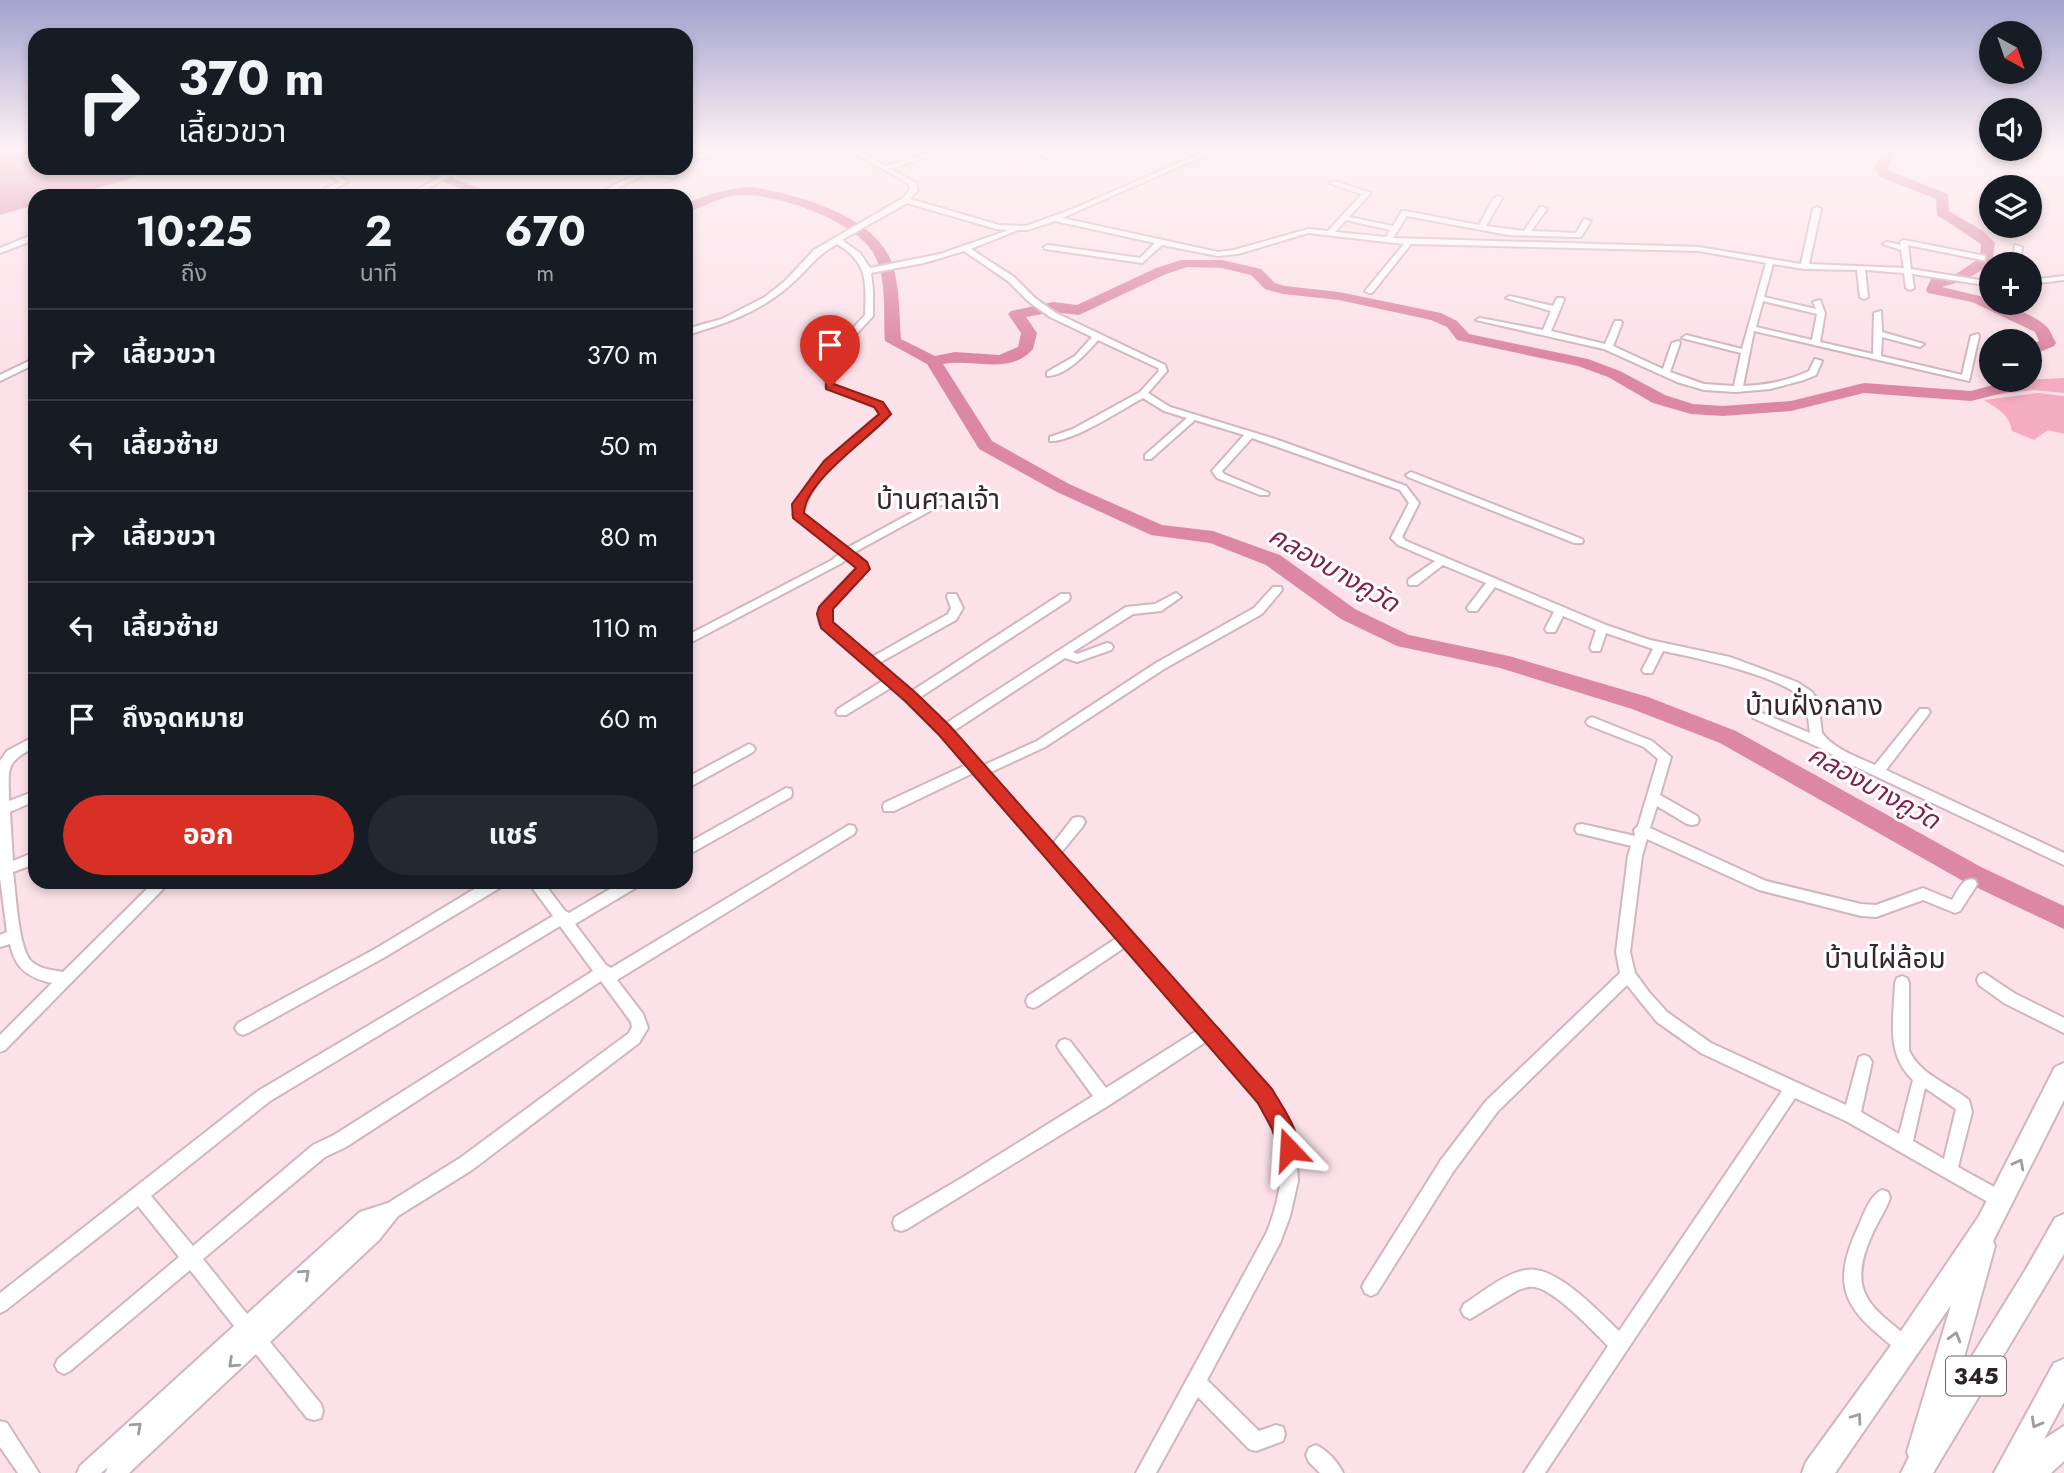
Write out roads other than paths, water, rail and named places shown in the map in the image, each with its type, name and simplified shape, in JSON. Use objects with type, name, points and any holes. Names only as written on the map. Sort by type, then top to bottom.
[{"type":"main road","points":[[1817,1473],[1907,1347],[1988,1225],[2064,1075]]},
{"type":"main road","points":[[1916,1473],[1988,1225]]},
{"type":"main road","name":"345","points":[[1916,1473],[2036,1279],[2064,1227]]},
{"type":"main road","points":[[2009,1473],[2064,1373]]},
{"type":"main road","points":[[2029,1473],[2064,1441]]},
{"type":"street","points":[[693,330],[725,321],[768,299],[788,283],[817,252],[876,218]]},
{"type":"street","points":[[966,218],[1018,229]]},
{"type":"street","points":[[871,270],[967,250],[1018,229],[1061,218]]},
{"type":"street","points":[[1329,234],[1345,218],[1395,229]]},
{"type":"street","points":[[1387,241],[1402,218]]},
{"type":"street","points":[[1438,218],[1482,227],[1558,237],[1578,235],[1587,221]]},
{"type":"street","points":[[1482,227],[1487,218]]},
{"type":"street","points":[[1526,234],[1537,218]]},
{"type":"street","points":[[1804,267],[1815,218]]},
{"type":"street","points":[[1058,219],[1218,254],[1235,253],[1308,231],[1387,241],[1699,249],[1804,267],[1908,272],[1979,283]]},
{"type":"street","points":[[1558,237],[1564,246]]},
{"type":"street","points":[[840,238],[855,250],[871,270],[869,316],[847,339],[845,362],[829,375],[830,387],[878,405],[885,414],[829,464],[798,504],[798,515],[863,569],[832,599],[824,614],[831,631],[911,697],[1053,853],[1265,1096],[1282,1125],[1289,1149],[1292,1181],[1287,1206],[1274,1237],[1146,1473]]},
{"type":"street","points":[[0,251],[28,240]]},
{"type":"street","points":[[1048,247],[1142,261],[1161,241]]},
{"type":"street","points":[[1369,290],[1409,242]]},
{"type":"street","points":[[1910,288],[1902,243],[1979,257]]},
{"type":"street","points":[[1888,244],[1903,248]]},
{"type":"street","points":[[2017,252],[2018,247]]},
{"type":"street","points":[[967,250],[1011,279],[1032,300],[1050,312],[1096,337],[1162,367],[1163,371],[1143,394],[1076,431],[1053,439]]},
{"type":"street","points":[[1738,388],[1751,328],[1770,262]]},
{"type":"street","points":[[1861,268],[1864,297]]},
{"type":"street","points":[[2042,281],[2064,278]]},
{"type":"street","points":[[1510,298],[1555,309]]},
{"type":"street","points":[[1759,298],[1821,313]]},
{"type":"street","points":[[1546,332],[1560,300]]},
{"type":"street","points":[[1815,343],[1821,313],[1817,302]]},
{"type":"street","points":[[1877,358],[1878,313]]},
{"type":"street","points":[[1480,320],[1546,332],[1608,348],[1693,385],[1738,388],[1767,386],[1807,377],[1813,373],[1818,361]]},
{"type":"street","points":[[1608,348],[1618,323]]},
{"type":"street","points":[[1751,328],[1966,379],[1975,336]]},
{"type":"street","points":[[1879,334],[1920,344]]},
{"type":"street","points":[[1050,374],[1078,358],[1096,337]]},
{"type":"street","points":[[1686,338],[1746,352]]},
{"type":"street","points":[[1666,372],[1676,343]]},
{"type":"street","points":[[0,378],[28,364]]},
{"type":"street","points":[[1143,394],[1167,408],[1403,488],[1414,503],[1396,538],[1440,562],[1602,628],[1660,646],[1741,664],[1802,690],[1812,701],[1816,733],[1827,746]]},
{"type":"street","points":[[1148,457],[1193,417]]},
{"type":"street","points":[[1250,434],[1223,461],[1217,471],[1220,476],[1264,493]]},
{"type":"street","points":[[1403,488],[1419,464]]},
{"type":"street","points":[[1411,475],[1578,541]]},
{"type":"street","points":[[693,637],[939,502],[975,507]]},
{"type":"street","points":[[1413,582],[1440,562]]},
{"type":"street","points":[[1473,608],[1493,582]]},
{"type":"street","points":[[889,807],[1041,744],[1160,666],[1258,611],[1277,590]]},
{"type":"street","points":[[870,663],[952,617],[957,608],[952,597]]},
{"type":"street","points":[[911,697],[1065,597]]},
{"type":"street","points":[[944,731],[1130,610],[1157,608],[1176,597]]},
{"type":"street","points":[[1551,629],[1560,611]]},
{"type":"street","points":[[1596,648],[1602,628]]},
{"type":"street","points":[[1648,670],[1660,646]]},
{"type":"street","points":[[1063,653],[1077,658],[1107,647]]},
{"type":"street","points":[[842,712],[892,681]]},
{"type":"street","points":[[1877,772],[1924,712]]},
{"type":"street","points":[[1757,715],[2064,859]]},
{"type":"street","points":[[1592,722],[1648,744],[1663,754],[1665,761],[1640,836],[1623,952],[1628,975],[1662,1017],[1686,1036],[1852,1116],[2001,1200]]},
{"type":"street","points":[[28,744],[6,760],[3,767],[3,871],[15,935],[24,964],[36,972],[63,979]]},
{"type":"street","points":[[693,780],[749,749]]},
{"type":"street","points":[[693,847],[786,793]]},
{"type":"street","points":[[1653,797],[1692,820]]},
{"type":"street","points":[[2,809],[28,799]]},
{"type":"street","points":[[1053,853],[1078,822]]},
{"type":"street","points":[[1582,829],[1640,836],[1765,886],[1861,910],[1876,911],[1923,894],[1955,907],[1970,884]]},
{"type":"street","points":[[64,1365],[319,1151],[340,1141],[607,974],[849,830]]},
{"type":"street","points":[[3,871],[28,861]]},
{"type":"street","points":[[0,1045],[156,889]]},
{"type":"street","points":[[243,1028],[380,953],[486,889]]},
{"type":"street","points":[[87,1473],[373,1234],[392,1210],[466,1164],[634,1038],[640,1028],[638,1019],[607,974],[541,889]]},
{"type":"street","points":[[0,1304],[264,1096],[565,919],[621,889]]},
{"type":"street","points":[[0,941],[15,935]]},
{"type":"street","points":[[1033,1001],[1128,939]]},
{"type":"street","points":[[1371,1287],[1447,1166],[1492,1105],[1628,975]]},
{"type":"street","points":[[1984,980],[2009,998],[2064,1026]]},
{"type":"street","points":[[1902,982],[1903,1061],[1911,1070],[1963,1105],[1964,1112],[1949,1170]]},
{"type":"street","points":[[901,1223],[1105,1099],[1210,1031]]},
{"type":"street","points":[[1065,1046],[1105,1099]]},
{"type":"street","points":[[1852,1116],[1864,1062]]},
{"type":"street","points":[[1905,1145],[1918,1085]]},
{"type":"street","points":[[1534,1473],[1792,1089]]},
{"type":"street","points":[[140,1196],[314,1411]]},
{"type":"street","points":[[1882,1198],[1862,1233],[1855,1252],[1854,1294],[1871,1316],[1907,1347]]},
{"type":"street","points":[[1470,1310],[1513,1283],[1531,1277],[1546,1281],[1558,1289],[1619,1344]]},
{"type":"street","points":[[115,1473],[251,1335]]},
{"type":"street","points":[[1195,1381],[1256,1442],[1276,1434]]},
{"type":"street","points":[[0,1430],[29,1473]]},
{"type":"street","points":[[1316,1455],[1333,1473]]},
{"type":"waterway","name":"คลองบางคูวัด","points":[[837,218],[869,239],[884,260],[889,283],[893,341],[933,361]]},
{"type":"waterway","points":[[1950,218],[1988,243],[1987,260],[1961,277],[1936,282],[1933,290],[1976,298],[2041,329]]},
{"type":"waterway","points":[[933,361],[955,357],[1007,359],[1025,349],[1029,333],[1016,314],[1053,307],[1079,310],[1161,271],[1186,263],[1222,264],[1256,272],[1270,286],[1283,290],[1339,296],[1436,316],[1452,324],[1463,337],[1582,362],[1614,374],[1659,399],[1691,409],[1723,411],[1791,406],[1864,388],[1971,396],[1986,392]]},
{"type":"waterway","points":[[2042,331],[2048,343],[2042,346]]},
{"type":"waterway","name":"คลองบางคูวัด","points":[[933,361],[985,445],[1063,488],[1158,531],[1213,537],[1273,560],[1348,614],[1404,641],[1501,661],[1640,703],[1728,737],[1972,874],[2064,918]]},
{"type":"district","name":"บ้านศาลเจ้า","points":[[938,499]]},
{"type":"district","name":"บ้านฝั่งกลาง","points":[[1814,705]]},
{"type":"district","name":"บ้านไผ่ล้อม","points":[[1885,958]]}]
